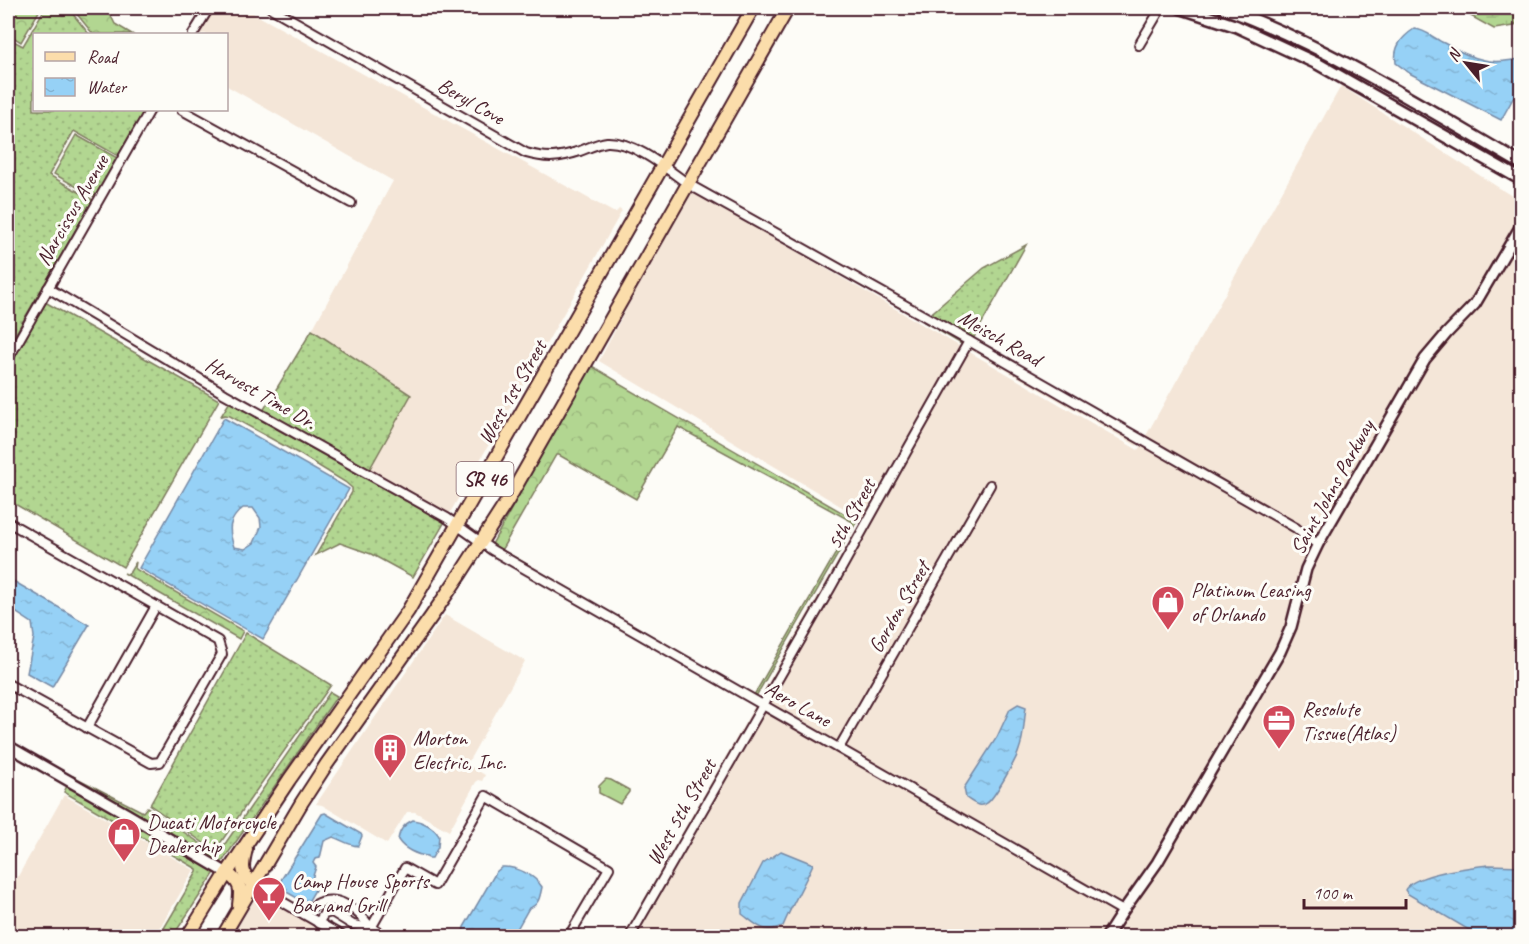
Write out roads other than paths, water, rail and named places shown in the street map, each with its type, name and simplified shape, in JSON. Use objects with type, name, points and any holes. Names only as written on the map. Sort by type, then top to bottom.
[{"type":"main road","name":"West 1st Street","points":[[188,936],[289,780],[396,630],[753,8]]},
{"type":"main road","name":"SR 46","points":[[224,936],[326,765],[431,617],[513,491],[788,8]]},
{"type":"main road","points":[[1181,8],[1236,26],[1318,64],[1521,180]]},
{"type":"main road","points":[[1224,8],[1312,45],[1521,164]]},
{"type":"main road","points":[[1382,100],[1387,96],[1392,96],[1431,118],[1442,118]]},
{"type":"main road","points":[[248,842],[243,873],[253,885]]},
{"type":"main road","points":[[227,873],[238,883],[240,890],[238,911]]},
{"type":"street","points":[[194,33],[209,8]]},
{"type":"street","name":"Beryl Cove","points":[[271,8],[526,153],[544,158],[560,156],[605,142],[621,143],[663,167]]},
{"type":"street","points":[[1139,45],[1161,8]]},
{"type":"street","name":"Narcissus Avenue","points":[[8,359],[149,111]]},
{"type":"street","points":[[184,111],[351,203]]},
{"type":"street","name":"Meisch Road","points":[[663,167],[688,184],[969,341],[1286,523],[1318,544]]},
{"type":"street","name":"Saint Johns Parkway","points":[[1107,936],[1157,863],[1280,652],[1291,627],[1306,569],[1318,544],[1425,359],[1475,304],[1521,224]]},
{"type":"street","name":"Harvest Time Dr.","points":[[48,288],[225,394],[458,525]]},
{"type":"street","name":"5th Street","points":[[762,704],[831,587],[969,341]]},
{"type":"street","name":"Gordon Street","points":[[838,747],[990,485]]},
{"type":"street","points":[[8,522],[218,641],[222,654],[160,762],[151,763],[8,684]]},
{"type":"street","name":"Aero Lane","points":[[458,525],[492,550],[1123,911]]},
{"type":"street","points":[[87,728],[156,606]]},
{"type":"street","name":"West 5th Street","points":[[630,936],[762,704]]},
{"type":"street","points":[[8,746],[227,873]]},
{"type":"street","points":[[371,928],[405,868],[435,885],[486,796],[609,868],[569,936]]},
{"type":"street","points":[[253,885],[342,936]]},
{"type":"street","points":[[304,914],[314,905],[338,901],[358,912],[371,928]]},
{"type":"street","points":[[318,923],[324,914],[332,912],[353,925],[371,928],[386,936]]},
{"type":"water","points":[[1414,29],[1426,32],[1458,51],[1479,59],[1493,62],[1521,59],[1521,84],[1501,120],[1411,74],[1396,63],[1395,57],[1399,43]]},
{"type":"water","points":[[224,418],[349,489],[263,639],[139,568]],"holes":[[[243,508],[253,508],[260,518],[261,527],[254,543],[245,549],[234,547],[230,530],[232,521]]]},
{"type":"water","points":[[8,578],[89,625],[52,687],[27,673],[34,637],[32,623],[8,607]]},
{"type":"water","points":[[1018,704],[1026,707],[1022,740],[1017,754],[995,794],[984,805],[976,804],[966,798],[964,788],[997,737],[1010,709]]},
{"type":"water","points":[[325,813],[362,836],[358,846],[333,837],[324,841],[320,858],[315,859],[313,863],[316,867],[312,879],[315,890],[308,902],[304,902],[283,890],[281,880],[322,814]]},
{"type":"water","points":[[413,820],[428,825],[439,836],[438,847],[432,858],[411,851],[398,840],[402,828]]},
{"type":"water","points":[[781,851],[813,864],[783,926],[765,929],[742,914],[742,903],[763,863]]},
{"type":"water","points":[[1489,865],[1521,866],[1521,936],[1479,936],[1408,894],[1405,890],[1410,884],[1430,876]]},
{"type":"water","points":[[502,867],[524,872],[539,883],[542,887],[537,903],[529,908],[513,936],[471,936],[463,932],[496,872]]},
{"type":"place","name":"Platinum Leasing of Orlando","points":[[1168,631]]},
{"type":"place","name":"Resolute Tissue(Atlas)","points":[[1279,750]]},
{"type":"place","name":"Morton Electric, Inc.","points":[[390,779]]},
{"type":"place","name":"Ducati Motorcycle Dealership","points":[[124,863]]},
{"type":"place","name":"Camp House Sports Bar and Grill","points":[[269,922]]}]
